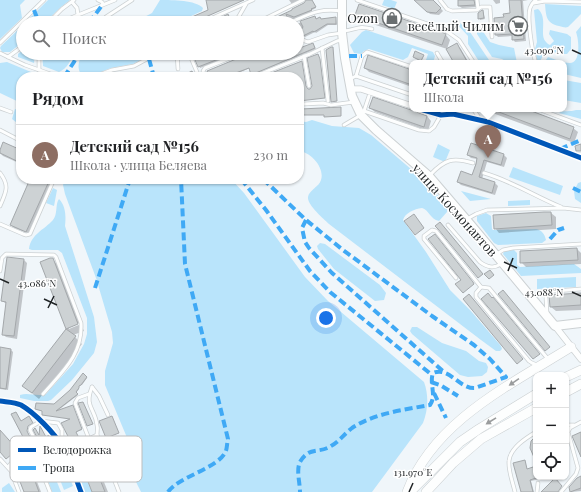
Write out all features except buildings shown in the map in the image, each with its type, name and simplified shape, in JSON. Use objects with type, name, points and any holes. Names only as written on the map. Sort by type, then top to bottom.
[{"type":"highway","points":[[408,492],[411,483],[426,456],[454,426],[472,410],[571,348]]},
{"type":"highway","points":[[569,376],[581,370]]},
{"type":"highway","points":[[569,390],[581,384]]},
{"type":"highway","points":[[408,492],[460,442],[533,396]]},
{"type":"highway","points":[[426,492],[453,463],[481,439],[533,410]]},
{"type":"main road","name":"улица Космонавтов","points":[[342,0],[342,35],[348,79],[354,102],[376,130],[429,176],[554,326]]},
{"type":"main road","points":[[554,326],[581,323]]},
{"type":"street","points":[[350,89],[361,90],[409,105]]},
{"type":"street","points":[[429,112],[440,116],[453,114],[480,120],[581,158]]},
{"type":"street","points":[[554,326],[581,359]]},
{"type":"street","points":[[0,401],[22,405],[41,421],[53,436]]},
{"type":"street","points":[[77,482],[81,492]]},
{"type":"lane","points":[[27,16],[43,0]]},
{"type":"lane","points":[[98,0],[102,2],[102,4]]},
{"type":"lane","points":[[55,16],[73,1],[77,8],[78,15],[115,0]]},
{"type":"lane","points":[[108,16],[132,0]]},
{"type":"lane","points":[[216,16],[253,0]]},
{"type":"lane","points":[[270,16],[303,0]]},
{"type":"lane","points":[[358,0],[445,30],[459,40],[472,60]]},
{"type":"lane","points":[[440,0],[447,9],[452,11],[491,7],[492,37]]},
{"type":"lane","points":[[477,0],[478,9]]},
{"type":"lane","points":[[535,60],[531,44],[529,10],[532,3],[536,0]]},
{"type":"lane","points":[[532,3],[545,0],[581,2]]},
{"type":"lane","points":[[239,16],[247,3]]},
{"type":"lane","points":[[304,17],[317,11],[327,9],[342,11]]},
{"type":"lane","points":[[309,86],[304,56],[337,41],[342,35],[360,26],[372,29]]},
{"type":"lane","points":[[0,43],[16,27]]},
{"type":"lane","points":[[304,41],[308,42],[328,35],[342,35]]},
{"type":"lane","points":[[322,48],[328,101]]},
{"type":"lane","points":[[8,57],[16,51]]},
{"type":"lane","points":[[356,76],[362,56],[367,52],[409,66]]},
{"type":"lane","points":[[0,53],[45,72]]},
{"type":"lane","points":[[437,54],[441,60]]},
{"type":"lane","points":[[39,60],[39,70]]},
{"type":"lane","points":[[106,72],[134,66],[145,60]]},
{"type":"lane","points":[[177,60],[178,69]]},
{"type":"lane","points":[[192,60],[198,72]]},
{"type":"lane","points":[[204,72],[203,70],[205,68],[225,60]]},
{"type":"lane","points":[[265,72],[294,60]]},
{"type":"lane","points":[[348,79],[356,76],[409,94]]},
{"type":"lane","points":[[344,125],[363,113],[369,96]]},
{"type":"lane","points":[[304,104],[323,102],[330,105],[354,102]]},
{"type":"lane","points":[[0,108],[11,112]]},
{"type":"lane","points":[[475,112],[480,120]]},
{"type":"lane","points":[[546,112],[581,125]]},
{"type":"lane","points":[[363,113],[426,132],[431,130],[440,116]]},
{"type":"lane","points":[[0,130],[16,138]]},
{"type":"lane","points":[[572,154],[581,154]]},
{"type":"lane","points":[[429,176],[448,160],[455,159],[473,163]]},
{"type":"lane","points":[[0,173],[7,186],[0,206]]},
{"type":"lane","points":[[484,173],[508,181],[563,208]]},
{"type":"lane","points":[[0,224],[26,235],[30,234],[52,184]]},
{"type":"lane","points":[[467,220],[486,210],[563,208],[581,210]]},
{"type":"lane","points":[[448,225],[480,262],[486,266],[492,267],[502,263]]},
{"type":"lane","points":[[456,278],[424,240],[424,236],[432,230],[436,231],[481,287],[489,288],[550,361]]},
{"type":"lane","points":[[496,255],[503,250],[512,248],[581,244]]},
{"type":"lane","points":[[0,271],[2,258],[6,254],[54,255],[81,322],[82,334],[75,355],[43,394]]},
{"type":"lane","points":[[481,287],[476,294],[476,297],[529,361],[540,366]]},
{"type":"lane","points":[[530,298],[542,292],[581,289]]},
{"type":"lane","points":[[546,298],[548,311],[546,316]]},
{"type":"lane","points":[[97,435],[97,424],[89,403],[89,394],[92,387],[99,396],[108,415]]},
{"type":"lane","points":[[88,436],[75,403],[78,398],[89,394]]},
{"type":"lane","points":[[34,436],[30,428],[41,421],[60,424],[62,436]]},
{"type":"lane","points":[[561,492],[576,474],[579,464],[568,432],[574,425],[581,422]]},
{"type":"lane","points":[[569,425],[574,425]]},
{"type":"lane","points":[[515,492],[509,462],[510,457],[522,442],[533,434]]},
{"type":"lane","points":[[0,459],[10,471]]},
{"type":"lane","points":[[15,482],[19,492]]},
{"type":"lane","points":[[46,482],[50,492]]},
{"type":"lane","points":[[115,482],[119,492]]},
{"type":"lane","points":[[537,492],[538,483]]},
{"type":"shaded area","points":[[0,0],[25,0],[20,5],[22,16],[16,16],[16,24],[0,39]]},
{"type":"shaded area","points":[[48,0],[70,0],[51,16],[32,16]]},
{"type":"shaded area","points":[[160,0],[190,2],[203,8],[202,11],[191,16],[146,16],[152,13]]},
{"type":"shaded area","points":[[384,0],[397,2],[394,9],[382,5]]},
{"type":"shaded area","points":[[545,4],[581,6],[581,14],[568,27],[555,25],[549,21]]},
{"type":"shaded area","points":[[538,9],[541,12],[543,20],[543,35],[548,44],[550,45],[554,41],[549,34],[550,30],[567,34],[571,37],[571,49],[567,54],[548,51],[541,60],[537,60],[535,49],[537,42],[534,10]]},
{"type":"shaded area","points":[[460,23],[470,32],[489,60],[478,60],[468,44],[468,36],[457,24]]},
{"type":"shaded area","points":[[581,26],[581,78],[567,75],[567,62],[574,62],[578,55],[578,40],[576,32]]},
{"type":"shaded area","points":[[366,30],[433,52],[435,56],[434,60],[426,60],[428,54],[412,48],[408,57],[403,60],[369,49],[361,54],[354,53],[350,45],[362,32]]},
{"type":"shaded area","points":[[482,30],[490,42],[514,48],[516,60],[504,60],[492,57],[477,32]]},
{"type":"shaded area","points":[[16,32],[16,47],[10,52],[2,52],[0,48]]},
{"type":"shaded area","points":[[548,57],[558,60],[546,60]]},
{"type":"shaded area","points":[[26,60],[34,60],[34,63]]},
{"type":"shaded area","points":[[43,60],[70,60],[66,67],[59,72],[43,66]]},
{"type":"shaded area","points":[[80,60],[141,60],[133,64],[111,68],[101,72],[80,72]]},
{"type":"shaded area","points":[[7,62],[31,72],[16,72],[16,101],[0,93],[0,63]]},
{"type":"shaded area","points":[[567,81],[581,83],[581,103],[567,101]]},
{"type":"shaded area","points":[[15,109],[16,109],[16,122],[12,119]]},
{"type":"shaded area","points":[[581,110],[581,119],[559,113],[563,112]]},
{"type":"shaded area","points":[[312,120],[332,126],[359,128],[371,135],[425,181],[447,206],[447,212],[439,221],[422,208],[410,212],[403,220],[426,252],[450,290],[470,310],[501,346],[502,349],[500,351],[496,351],[481,340],[329,224],[313,208],[308,200],[308,197],[310,192],[320,182],[322,175],[316,161],[304,152],[304,122]]},
{"type":"shaded area","points":[[438,144],[450,150],[445,162],[433,157]]},
{"type":"shaded area","points":[[513,167],[563,186],[560,195],[509,177]]},
{"type":"shaded area","points":[[581,182],[581,203],[575,199],[574,191],[578,183]]},
{"type":"shaded area","points":[[236,184],[244,193],[305,277],[328,301],[424,382],[427,392],[427,403],[423,423],[372,492],[141,492],[136,482],[142,482],[142,436],[126,436],[105,385],[105,371],[113,343],[112,332],[96,278],[63,185]]},
{"type":"shaded area","points":[[53,188],[57,190],[54,206],[46,203]]},
{"type":"shaded area","points":[[461,191],[491,199],[470,201]]},
{"type":"shaded area","points":[[59,199],[64,208],[65,226],[94,317],[97,342],[94,353],[72,380],[51,400],[34,401],[20,398],[20,395],[46,394],[73,364],[84,344],[87,334],[87,318],[62,253],[58,250],[29,249],[35,236],[55,218]]},
{"type":"shaded area","points":[[530,200],[530,205],[508,206],[508,201]]},
{"type":"shaded area","points":[[486,213],[491,216],[493,230],[536,229],[543,233],[546,240],[542,243],[498,245],[494,243],[477,221],[477,216]]},
{"type":"shaded area","points":[[320,243],[325,244],[380,285],[386,293],[384,300],[375,301],[334,269],[318,249],[317,246]]},
{"type":"shaded area","points":[[514,250],[517,253],[517,265],[520,267],[574,264],[581,269],[581,273],[521,276],[503,254],[504,251]]},
{"type":"shaded area","points":[[576,277],[576,287],[537,289],[537,279]]},
{"type":"shaded area","points":[[412,327],[417,327],[442,343],[466,351],[479,361],[486,363],[488,367],[487,372],[482,376],[468,377],[460,375],[412,334],[410,331]]},
{"type":"shaded area","points":[[48,482],[57,482],[61,492],[52,492]]},
{"type":"shaded area","points":[[61,482],[71,482],[73,486],[64,490]]},
{"type":"shaded area","points":[[80,482],[88,482],[92,492],[84,492]]},
{"type":"shaded area","points":[[9,483],[15,492],[2,492],[2,488]]},
{"type":"marked path","points":[[94,16],[103,4]]},
{"type":"marked path","points":[[34,10],[36,16]]},
{"type":"marked path","points":[[349,56],[362,56]]},
{"type":"marked path","points":[[67,72],[75,60]]},
{"type":"marked path","points":[[149,60],[153,72]]},
{"type":"marked path","points":[[560,149],[581,140]]},
{"type":"marked path","points":[[95,288],[128,184]]},
{"type":"marked path","points":[[168,492],[173,486],[207,468],[222,457],[226,451],[228,439],[185,264],[181,184]]},
{"type":"marked path","points":[[245,184],[266,210],[310,271],[330,292],[432,375]]},
{"type":"marked path","points":[[268,184],[306,220],[343,250],[474,345],[490,359],[506,377],[475,388],[464,385],[444,373],[433,373],[433,397],[430,405],[380,415],[370,419],[352,428],[331,446],[322,450],[311,452],[303,457],[299,465],[298,473],[300,492]]},
{"type":"marked path","points":[[573,188],[581,192]]},
{"type":"marked path","points":[[306,220],[302,228],[305,242],[309,248],[332,273],[444,372]]},
{"type":"marked path","points":[[550,239],[558,230],[564,228]]},
{"type":"marked path","points":[[431,382],[440,385],[458,396]]},
{"type":"marked path","points":[[434,393],[446,418]]},
{"type":"cycle path","points":[[430,112],[441,115],[453,114],[488,122],[581,158]]},
{"type":"cycle path","points":[[0,401],[21,405],[38,418],[55,436]]},
{"type":"cycle path","points":[[77,482],[81,492]]},
{"type":"place","name":"Ozon","points":[[392,18]]},
{"type":"place","name":"весёлый Чилим","points":[[518,26]]},
{"type":"place","name":"Детский сад №156","points":[[488,158]]}]
